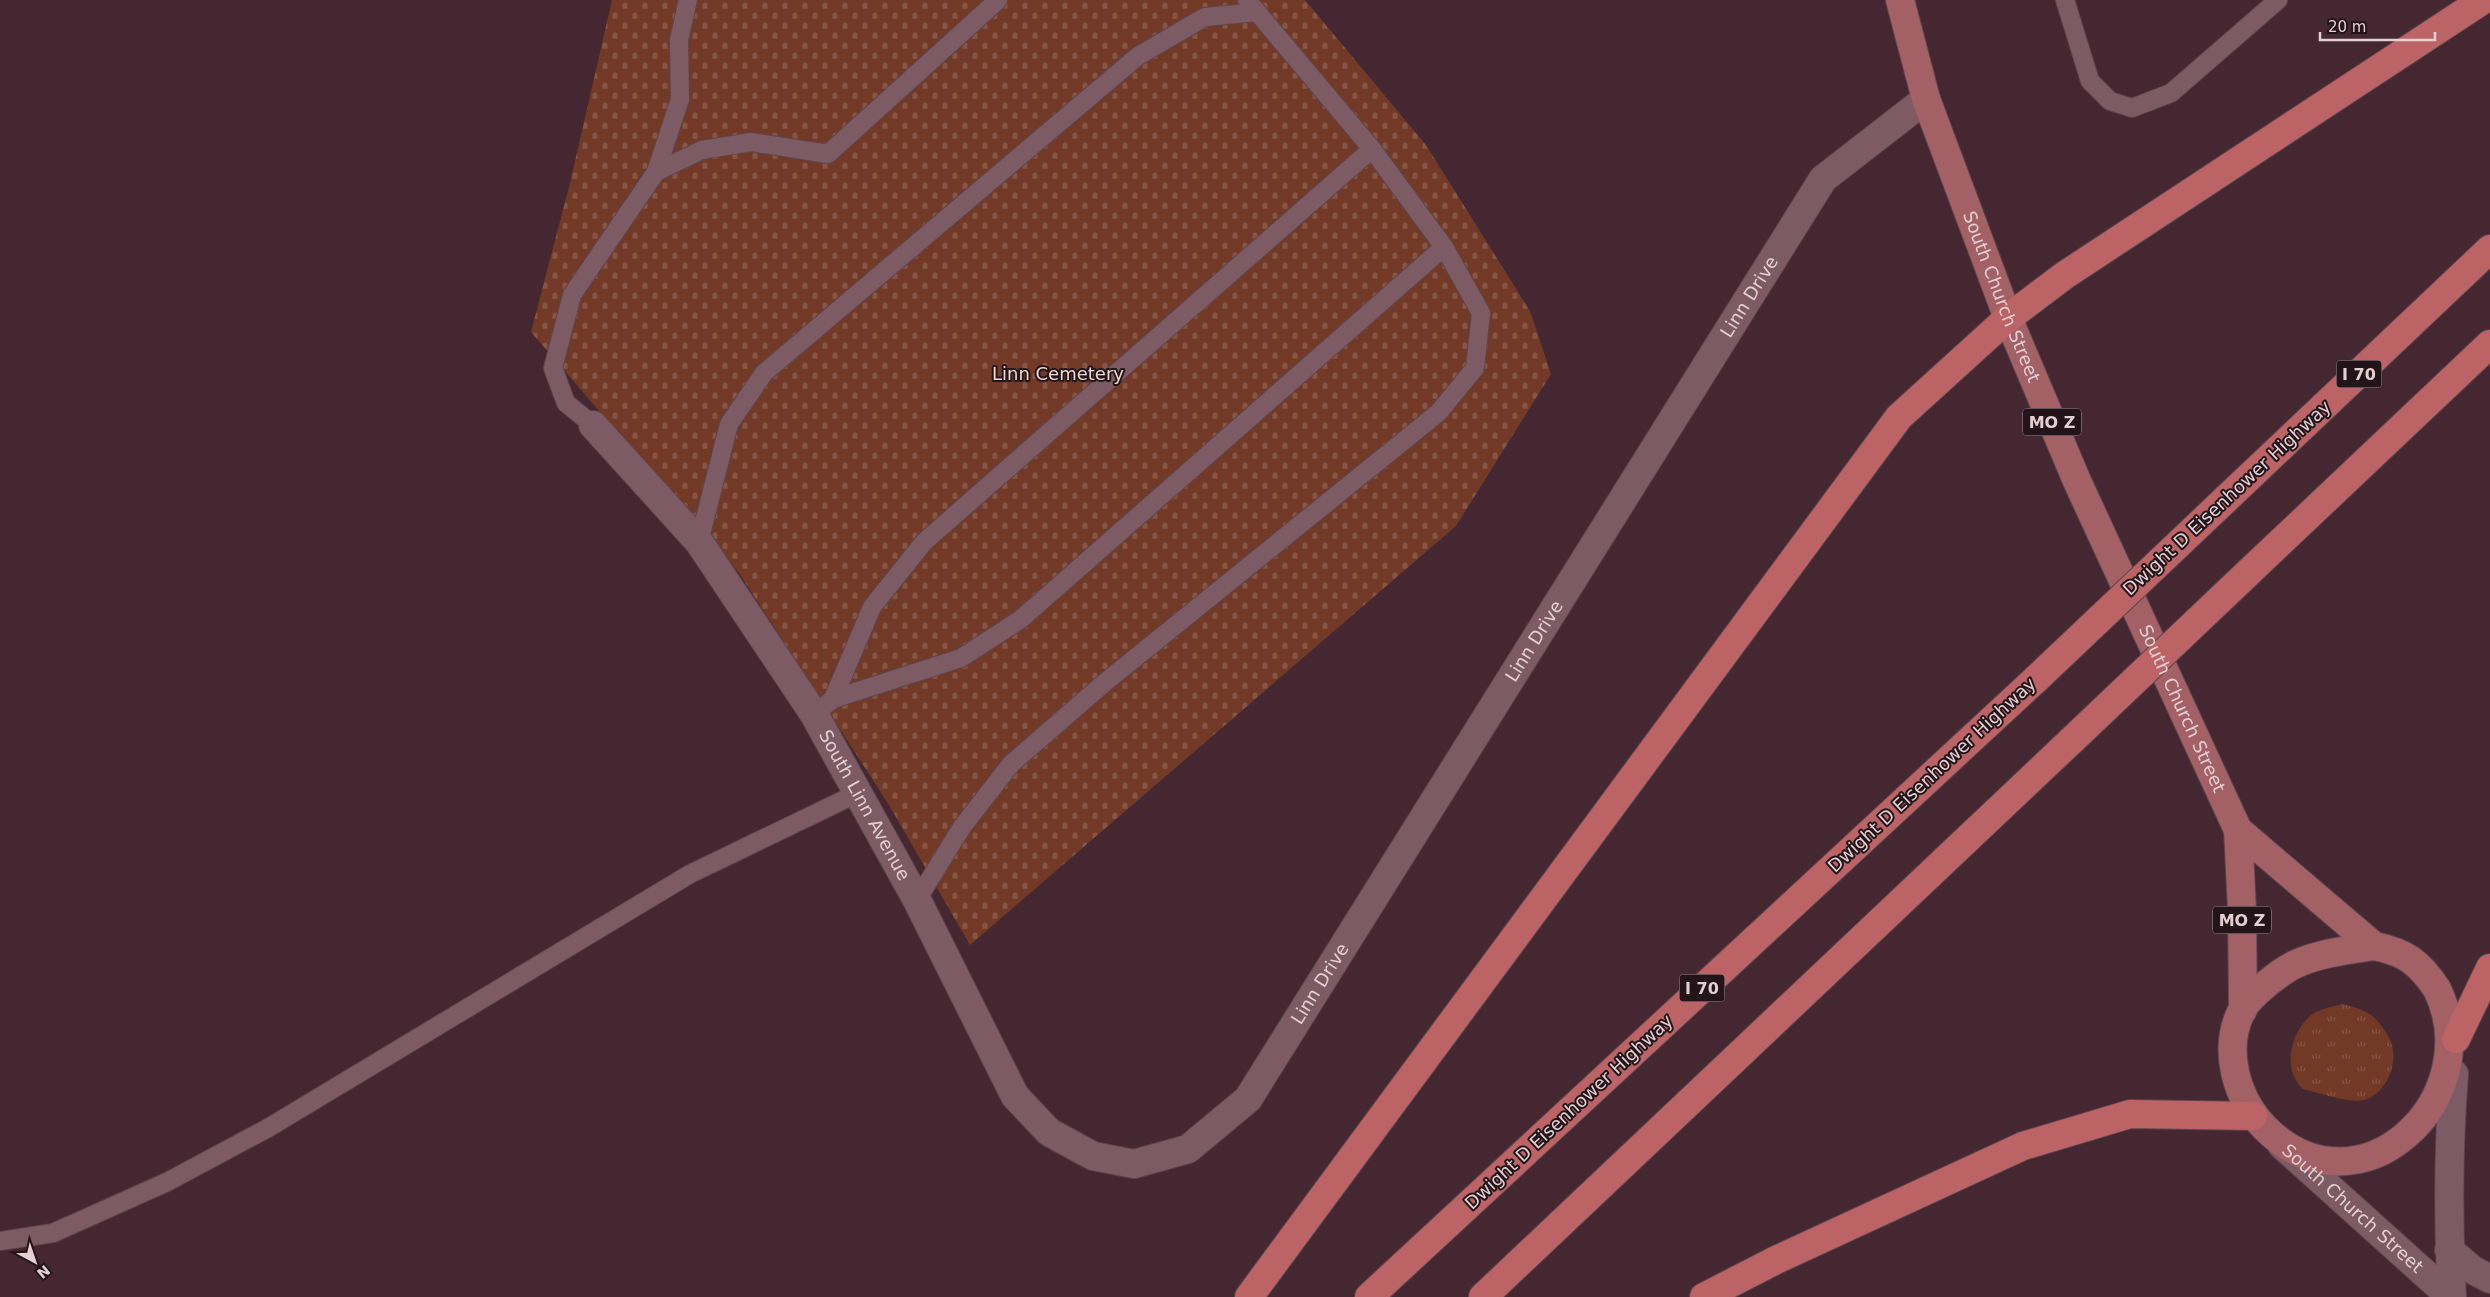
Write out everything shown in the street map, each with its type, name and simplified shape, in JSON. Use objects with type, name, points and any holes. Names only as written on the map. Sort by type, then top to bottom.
[{"type":"highway","points":[[1250,1297],[1899,417],[2008,318],[2065,275],[2483,0]]},
{"type":"highway","name":"Dwight D Eisenhower Highway","points":[[1369,1297],[2035,680],[2490,249]]},
{"type":"highway","points":[[1483,1297],[2490,344]]},
{"type":"highway","points":[[2456,1039],[2490,968]]},
{"type":"highway","points":[[1704,1297],[1776,1260],[2023,1146],[2130,1114],[2253,1116]]},
{"type":"main road","name":"South Church Street","points":[[1900,0],[1926,99],[2008,318],[2077,481],[2238,830],[2242,910],[2242,1010]]},
{"type":"main road","name":"South Church Street","points":[[2238,830],[2374,946]]},
{"type":"main road","points":[[2374,946],[2398,951],[2426,973],[2447,1004],[2456,1039],[2454,1074],[2440,1108],[2416,1136],[2383,1155],[2347,1162],[2310,1157],[2278,1140],[2253,1116],[2236,1082],[2232,1043],[2242,1010],[2267,984],[2296,964],[2332,953],[2374,946]]},
{"type":"street","name":"Linn Drive","points":[[1134,1164],[1188,1149],[1248,1099],[1823,179],[1926,99]]},
{"type":"street","name":"South Linn Avenue","points":[[593,425],[698,542],[824,706],[860,792],[918,900],[1015,1096],[1049,1132],[1093,1156],[1134,1164]]},
{"type":"street","name":"South Church Street","points":[[2451,1297],[2448,1147],[2454,1074]]},
{"type":"street","name":"South Church Street","points":[[2278,1140],[2451,1297]]},
{"type":"street","points":[[2449,1250],[2473,1270],[2490,1279]]},
{"type":"lane","points":[[593,425],[566,403],[553,368],[572,295],[656,172],[680,99],[679,40],[688,0]]},
{"type":"lane","points":[[656,172],[702,150],[751,142],[828,154],[998,0]]},
{"type":"lane","points":[[2065,0],[2090,81],[2110,101],[2132,108],[2171,92],[2278,0]]},
{"type":"lane","points":[[698,542],[729,424],[764,373],[1138,56],[1205,17],[1252,6],[1372,148],[1444,247],[1481,313],[1475,368],[1438,413],[1103,684],[1011,764],[962,827],[918,900]]},
{"type":"lane","points":[[824,706],[872,607],[924,542],[1372,148]]},
{"type":"lane","points":[[824,706],[961,658],[1021,619],[1444,247]]},
{"type":"lane","points":[[0,1241],[53,1233],[167,1182],[268,1128],[690,874],[860,792]]},
{"type":"green space","name":"Linn Cemetery","points":[[612,0],[1305,0],[1426,145],[1530,311],[1551,374],[1456,526],[970,945],[889,805],[739,573],[531,332],[570,183]]},
{"type":"green space","points":[[2343,1004],[2371,1015],[2379,1022],[2391,1041],[2393,1059],[2389,1076],[2379,1091],[2365,1100],[2343,1099],[2303,1089],[2296,1081],[2292,1072],[2291,1052],[2293,1042],[2303,1024],[2310,1016],[2317,1012]]}]
